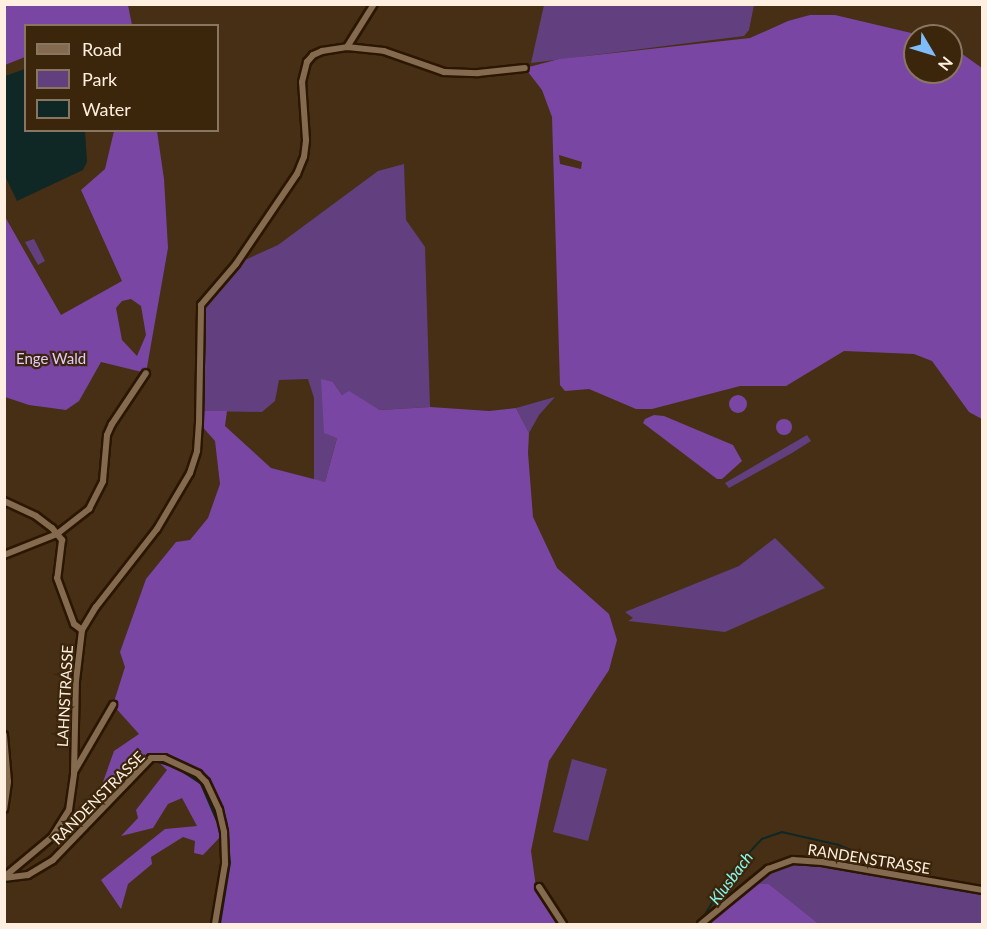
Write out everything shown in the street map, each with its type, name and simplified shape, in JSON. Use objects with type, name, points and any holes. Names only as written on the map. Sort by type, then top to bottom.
[{"type":"street","points":[[374,4],[347,47],[399,55],[444,72],[478,73],[525,68]]},
{"type":"street","name":"LAHNSTRASSE","points":[[4,878],[59,829],[69,810],[74,773],[76,691],[79,642],[82,630],[96,607],[157,529],[177,498],[197,451],[201,305],[236,264],[297,174],[304,157],[306,140],[302,82],[307,62],[313,55],[322,51],[347,47]]},
{"type":"street","points":[[4,555],[57,534],[84,514],[103,481],[107,435],[146,373]]},
{"type":"street","points":[[4,501],[36,516],[57,534],[63,547],[56,569],[57,578],[74,624],[82,630]]},
{"type":"street","points":[[74,773],[113,705]]},
{"type":"street","points":[[4,735],[8,782],[4,809]]},
{"type":"street","name":"RANDENSTRASSE","points":[[4,878],[28,875],[53,860],[151,758],[164,758],[198,774],[206,782],[219,810],[224,832],[225,864],[215,924]]},
{"type":"street","name":"RANDENSTRASSE","points":[[701,924],[768,869],[793,860],[822,861],[982,890]]},
{"type":"street","points":[[539,886],[563,924]]},
{"type":"green space","points":[[5,4],[128,5],[132,24],[24,24],[24,57],[5,65]]},
{"type":"green space","points":[[544,4],[754,5],[749,30],[744,36],[531,63]]},
{"type":"green space","points":[[810,15],[835,15],[903,31],[903,84],[963,84],[963,55],[982,68],[982,419],[969,412],[932,361],[914,354],[844,351],[786,386],[740,386],[652,409],[636,409],[589,389],[565,391],[560,385],[552,117],[542,90],[525,68],[559,59],[750,38],[788,21]],"holes":[[[559,155],[582,162],[581,169],[560,164]]]},
{"type":"green space","name":"Enge Wald","points":[[114,132],[157,132],[164,179],[168,248],[146,373],[101,362],[79,401],[66,410],[29,405],[5,397],[4,215],[61,315],[122,281],[81,190],[105,169]],"holes":[[[131,299],[141,306],[146,335],[137,356],[122,340],[116,308],[122,301]]]},
{"type":"green space","points":[[404,164],[406,220],[425,247],[430,407],[380,410],[349,392],[342,395],[333,382],[337,438],[325,482],[314,480],[314,398],[308,379],[279,380],[275,401],[262,412],[199,411],[201,305],[236,264],[278,245],[378,171]]},
{"type":"green space","points":[[34,239],[45,261],[38,265],[25,242]]},
{"type":"green space","points":[[321,379],[333,382],[342,395],[349,391],[380,410],[430,407],[489,411],[516,408],[529,433],[528,453],[533,517],[557,568],[609,614],[617,640],[609,670],[549,761],[531,851],[536,887],[554,917],[563,924],[215,924],[221,896],[224,833],[203,855],[194,853],[195,841],[183,837],[151,857],[152,864],[128,884],[121,909],[101,880],[165,829],[197,826],[182,798],[168,804],[153,828],[121,836],[138,818],[136,810],[167,770],[150,754],[128,767],[110,786],[103,782],[114,751],[139,734],[113,705],[125,667],[120,652],[146,579],[176,542],[190,540],[208,518],[220,484],[215,441],[199,423],[199,411],[227,411],[225,426],[271,468],[325,482],[337,438],[324,433]]},
{"type":"green space","points":[[734,395],[742,395],[747,400],[745,411],[734,413],[729,408],[729,400]]},
{"type":"green space","points":[[555,397],[539,415],[529,433],[516,408]]},
{"type":"green space","points":[[654,415],[664,416],[733,445],[742,461],[722,479],[717,479],[643,423],[645,419]]},
{"type":"green space","points":[[784,419],[790,421],[792,427],[790,433],[784,435],[778,433],[776,427],[778,421]]},
{"type":"green space","points":[[807,435],[811,441],[792,453],[729,488],[725,483]]},
{"type":"green space","points":[[775,538],[825,588],[725,632],[628,621],[633,618],[625,612],[739,566]]},
{"type":"green space","points":[[572,759],[607,769],[588,841],[553,832]]},
{"type":"green space","points":[[808,861],[982,891],[982,924],[819,924],[769,884],[752,884],[770,870],[786,862]]},
{"type":"green space","points":[[752,884],[769,884],[819,924],[704,924]]},
{"type":"water","points":[[24,69],[24,132],[85,132],[87,162],[83,170],[17,201],[5,176],[5,76]]},
{"type":"waterway","name":"Klusbach","points":[[154,761],[176,767],[201,783],[217,820]]},
{"type":"waterway","name":"Klusbach","points":[[220,924],[230,863],[226,820]]},
{"type":"waterway","name":"Klusbach","points":[[701,921],[733,870],[762,839],[782,832],[873,854]]}]
